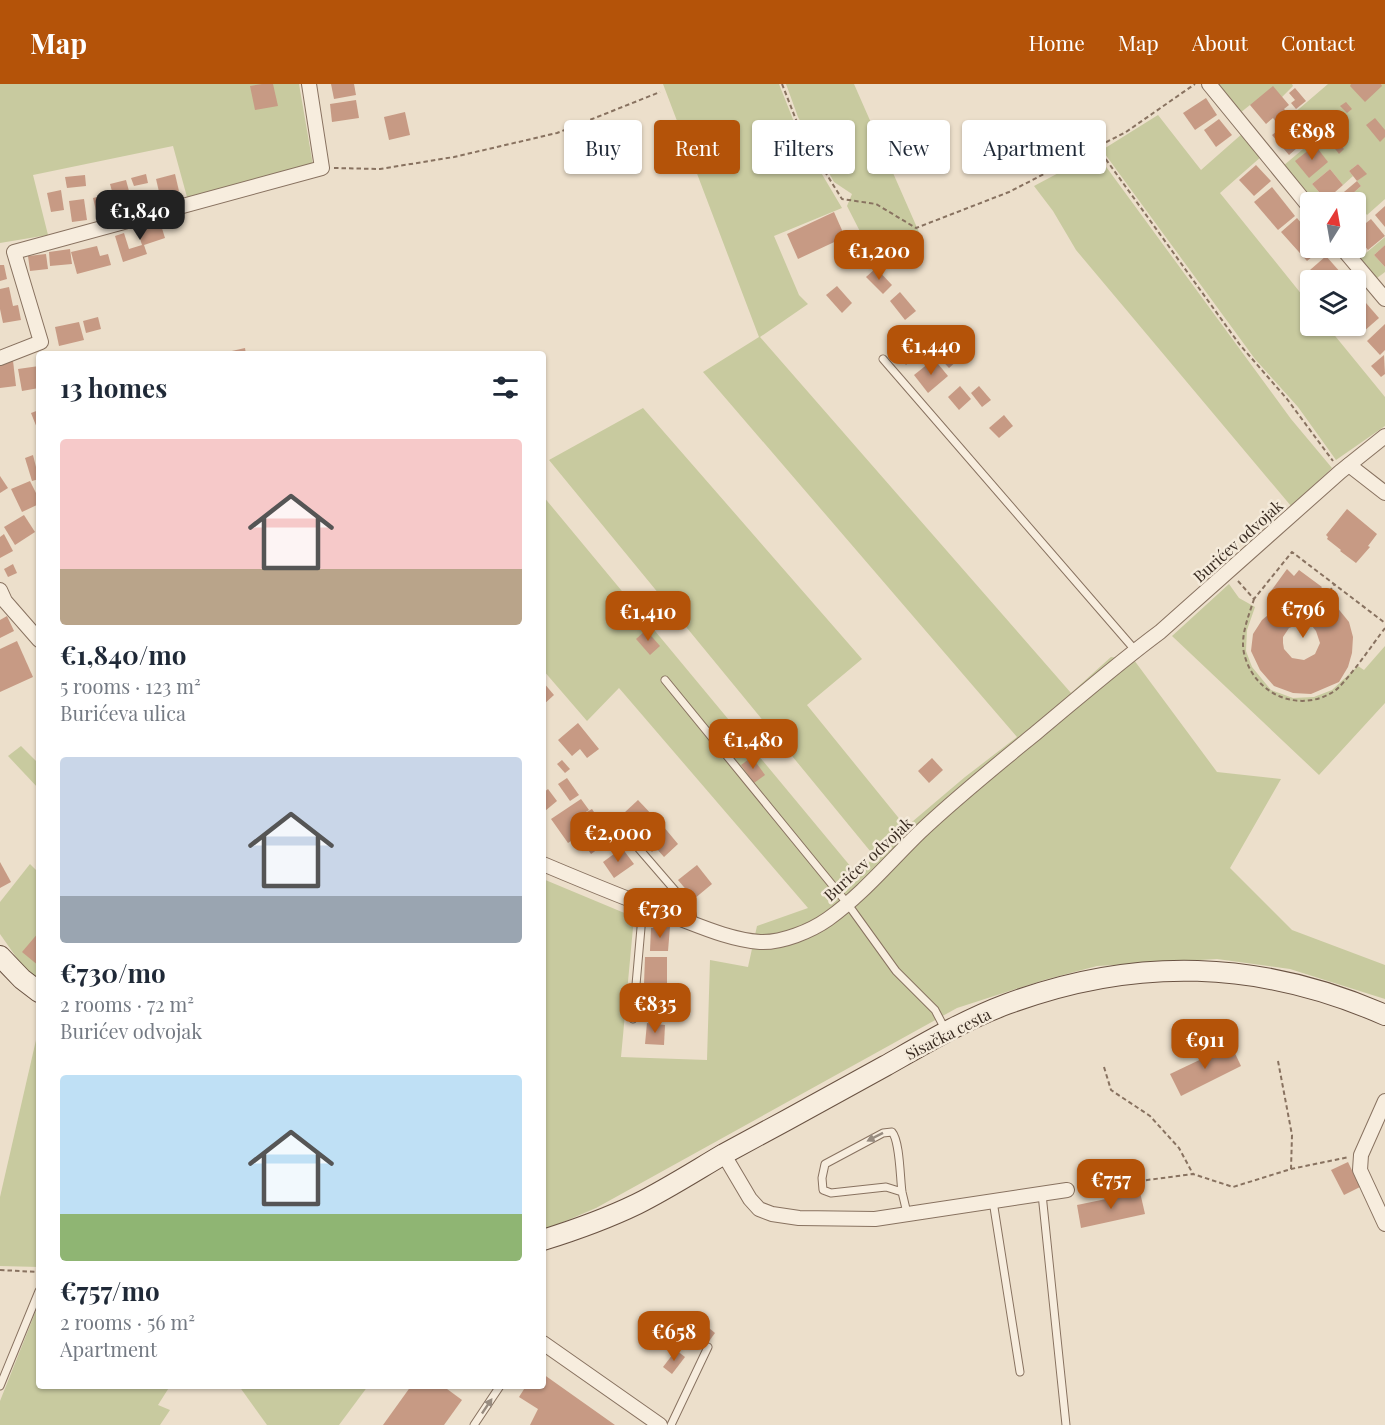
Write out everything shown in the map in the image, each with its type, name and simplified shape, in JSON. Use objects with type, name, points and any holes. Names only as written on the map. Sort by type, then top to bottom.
[{"type":"main road","points":[[0,956],[36,990]]},
{"type":"main road","name":"Sisačka cesta","points":[[546,1239],[637,1204],[947,1032],[1007,1004],[1052,991],[1098,979],[1138,973],[1185,970],[1225,971],[1319,989],[1385,1015]]},
{"type":"street","points":[[0,253],[14,252],[322,168],[309,84]]},
{"type":"street","points":[[1209,84],[1300,196]]},
{"type":"street","points":[[0,358],[43,348],[14,252]]},
{"type":"street","points":[[1350,258],[1385,299]]},
{"type":"street","name":"Burićev odvojak","points":[[546,865],[643,905],[733,937],[761,942],[770,941],[802,932],[827,920],[872,881],[921,831],[1135,650],[1160,632],[1345,468],[1385,436]]},
{"type":"street","points":[[1345,468],[1385,493]]},
{"type":"street","points":[[0,590],[5,601],[36,637]]},
{"type":"street","points":[[1385,1101],[1361,1155],[1360,1170],[1385,1224]]},
{"type":"street","points":[[724,1155],[750,1199],[759,1209],[772,1214],[799,1218],[875,1219],[1067,1190]]},
{"type":"street","points":[[546,1344],[660,1425]]},
{"type":"lane","points":[[883,359],[1135,650]]},
{"type":"lane","points":[[665,680],[847,903],[896,971],[935,1010],[947,1032]]},
{"type":"lane","points":[[615,821],[692,909],[694,924]]},
{"type":"lane","points":[[633,1018],[643,905]]},
{"type":"lane","points":[[902,1192],[886,1187],[831,1193],[824,1190],[822,1178],[825,1164],[883,1133],[892,1132],[896,1136],[902,1192],[907,1213]]},
{"type":"lane","points":[[1042,1194],[1066,1425]]},
{"type":"lane","points":[[993,1201],[1020,1372]]},
{"type":"lane","points":[[0,1386],[36,1298]]},
{"type":"lane","points":[[671,1425],[708,1347]]},
{"type":"lane","points":[[474,1425],[498,1389]]},
{"type":"path","points":[[782,84],[802,135],[842,198],[876,204],[916,228],[1009,192],[1044,174]]},
{"type":"path","points":[[1106,142],[1136,126],[1195,84]]},
{"type":"path","points":[[322,168],[380,169],[454,157],[556,133],[660,92]]},
{"type":"path","points":[[1106,159],[1240,345],[1345,468]]},
{"type":"path","points":[[1385,623],[1292,552],[1254,599],[1244,636],[1244,651],[1258,683],[1273,695],[1287,700],[1305,701],[1336,691],[1385,628]]},
{"type":"path","points":[[1230,571],[1254,599]]},
{"type":"path","points":[[1325,598],[1335,585]]},
{"type":"path","points":[[1278,1061],[1292,1136],[1291,1169]]},
{"type":"path","points":[[1104,1067],[1111,1090],[1150,1116],[1179,1148],[1193,1174]]},
{"type":"path","points":[[1067,1190],[1193,1174],[1233,1187],[1291,1169],[1361,1155]]},
{"type":"path","points":[[0,1270],[36,1272]]},
{"type":"green space","points":[[0,84],[299,84],[313,165],[187,197],[173,146],[33,175],[48,235],[0,243]]},
{"type":"green space","points":[[663,84],[779,84],[793,120],[752,120],[752,174],[822,174],[842,208],[774,236],[799,295],[808,304],[760,337],[1071,693],[1111,657],[1134,660],[1217,772],[1281,779],[1230,868],[1292,930],[1385,965],[1385,999],[1290,969],[1217,959],[1097,966],[1044,980],[957,1008],[596,1208],[546,1227],[546,880],[634,917],[621,1057],[707,1060],[710,960],[748,967],[757,926],[808,908],[619,688],[587,721],[546,673],[546,500],[856,873],[875,857],[549,460],[643,408],[862,659],[807,705],[906,827],[1017,737],[703,372],[759,337],[697,174],[740,174],[740,120],[677,120]]},
{"type":"green space","points":[[786,84],[854,84],[870,120],[867,120],[867,174],[893,174],[922,239],[879,263],[872,255],[847,206],[852,194],[834,182],[830,174],[855,174],[855,120],[800,120]]},
{"type":"green space","points":[[1217,84],[1292,84],[1293,86],[1282,97],[1250,105],[1240,113]]},
{"type":"green space","points":[[1328,84],[1385,84],[1385,199],[1367,215],[1366,192],[1354,192],[1361,186],[1357,181],[1366,174],[1358,164],[1349,171],[1353,176],[1343,185],[1330,169],[1312,184],[1319,192],[1305,192],[1283,166],[1309,144],[1306,140],[1313,134],[1305,125],[1298,131],[1290,121],[1286,120]]},
{"type":"green space","points":[[1158,115],[1201,170],[1243,133],[1262,156],[1220,193],[1300,292],[1300,336],[1335,336],[1385,397],[1385,426],[1336,460],[1298,407],[1255,359],[1106,155],[1106,148]]},
{"type":"green space","points":[[1106,167],[1291,419],[1332,468],[1291,506],[1076,250],[1053,211],[1034,186],[1057,174],[1106,174]]},
{"type":"green space","points":[[1385,237],[1385,245],[1374,255],[1385,267],[1385,272],[1377,278],[1360,258],[1366,258],[1366,253]]},
{"type":"green space","points":[[1229,584],[1239,598],[1255,607],[1247,630],[1246,651],[1252,667],[1271,690],[1293,698],[1314,697],[1332,690],[1358,666],[1364,670],[1385,646],[1385,703],[1319,775],[1172,636]]},
{"type":"green space","points":[[21,746],[36,761],[36,786],[8,756]]},
{"type":"green space","points":[[30,864],[36,870],[36,976],[21,964],[0,934],[0,902]]},
{"type":"green space","points":[[36,1040],[36,1267],[0,1266],[0,1197]]},
{"type":"green space","points":[[36,1311],[36,1389],[168,1389],[158,1405],[170,1410],[160,1425],[0,1425],[0,1401]]},
{"type":"green space","points":[[241,1389],[366,1389],[339,1425],[267,1425]]},
{"type":"building","points":[[273,84],[278,106],[255,110],[250,86]]},
{"type":"building","points":[[331,84],[354,84],[356,95],[334,99]]},
{"type":"building","points":[[1351,84],[1381,84],[1382,86],[1365,102],[1350,86]]},
{"type":"building","points":[[1273,86],[1289,105],[1284,109],[1287,112],[1276,122],[1273,118],[1266,124],[1250,105]]},
{"type":"building","points":[[1295,88],[1306,101],[1296,109],[1291,103],[1295,100],[1289,93]]},
{"type":"building","points":[[1206,98],[1217,115],[1195,130],[1183,113]]},
{"type":"building","points":[[356,100],[359,118],[332,122],[330,104]]},
{"type":"building","points":[[1346,102],[1352,109],[1347,113],[1340,106]]},
{"type":"building","points":[[405,112],[410,135],[389,140],[384,117]]},
{"type":"building","points":[[1375,118],[1385,130],[1385,137],[1380,142],[1366,125]]},
{"type":"building","points":[[1219,119],[1232,135],[1216,147],[1204,130]]},
{"type":"building","points":[[1290,121],[1298,131],[1305,125],[1313,134],[1289,155],[1272,135]]},
{"type":"building","points":[[1337,141],[1344,149],[1339,154],[1332,145]]},
{"type":"building","points":[[1315,145],[1328,162],[1309,178],[1295,161]]},
{"type":"building","points":[[1358,164],[1367,174],[1357,181],[1349,171]]},
{"type":"building","points":[[1256,165],[1271,181],[1254,196],[1239,180]]},
{"type":"building","points":[[1330,169],[1343,185],[1335,192],[1319,192],[1312,184]]},
{"type":"building","points":[[146,174],[148,183],[134,186],[131,178]]},
{"type":"building","points":[[175,174],[179,191],[160,196],[156,179]]},
{"type":"building","points":[[85,175],[86,186],[67,188],[65,177]]},
{"type":"building","points":[[126,180],[129,191],[113,195],[110,184]]},
{"type":"building","points":[[1357,181],[1361,186],[1354,192],[1344,192]]},
{"type":"building","points":[[1272,187],[1295,216],[1278,230],[1254,202]]},
{"type":"building","points":[[61,190],[64,210],[51,212],[47,193]]},
{"type":"building","points":[[110,194],[115,211],[97,215],[93,198]]},
{"type":"building","points":[[84,199],[87,220],[72,222],[69,201]]},
{"type":"building","points":[[1385,206],[1385,227],[1375,215]]},
{"type":"building","points":[[834,212],[845,237],[798,259],[787,234]]},
{"type":"building","points":[[1297,218],[1300,222],[1300,253],[1281,232]]},
{"type":"building","points":[[1371,219],[1385,236],[1368,250],[1366,248],[1366,223]]},
{"type":"building","points":[[160,222],[165,238],[144,245],[147,254],[123,262],[115,236],[124,233],[129,249],[142,245],[137,229]]},
{"type":"building","points":[[1385,245],[1385,267],[1374,255]]},
{"type":"building","points":[[97,246],[100,256],[108,254],[111,265],[77,274],[71,252]]},
{"type":"building","points":[[70,249],[72,264],[50,266],[49,252]]},
{"type":"building","points":[[46,254],[48,269],[30,271],[28,256]]},
{"type":"building","points":[[1324,258],[1328,258],[1338,270],[1310,270]]},
{"type":"building","points":[[0,265],[4,265],[7,279],[0,281]]},
{"type":"building","points":[[876,268],[892,285],[883,294],[866,277]]},
{"type":"building","points":[[837,286],[852,303],[842,313],[826,295]]},
{"type":"building","points":[[9,287],[13,306],[18,305],[21,320],[3,323],[0,289]]},
{"type":"building","points":[[900,292],[916,311],[905,320],[890,301]]},
{"type":"building","points":[[1366,303],[1379,318],[1366,329]]},
{"type":"building","points":[[98,317],[101,329],[86,333],[83,321]]},
{"type":"building","points":[[79,322],[84,340],[59,346],[55,327]]},
{"type":"building","points":[[1385,324],[1385,350],[1380,355],[1367,341]]},
{"type":"building","points":[[920,326],[933,341],[906,365],[893,350]]},
{"type":"building","points":[[944,345],[958,360],[949,368],[935,353]]},
{"type":"building","points":[[1384,355],[1385,374],[1381,377],[1371,366]]},
{"type":"building","points":[[934,359],[948,376],[928,393],[914,375]]},
{"type":"building","points":[[13,361],[16,386],[0,388],[0,363]]},
{"type":"building","points":[[36,366],[36,389],[22,391],[18,369]]},
{"type":"building","points":[[960,386],[971,399],[959,410],[948,397]]},
{"type":"building","points":[[979,386],[991,400],[982,407],[971,393]]},
{"type":"building","points":[[36,411],[36,426],[31,413]]},
{"type":"building","points":[[1004,415],[1013,426],[999,438],[989,428]]},
{"type":"building","points":[[33,455],[36,480],[32,481],[25,458]]},
{"type":"building","points":[[0,476],[8,488],[0,493]]},
{"type":"building","points":[[30,481],[36,493],[36,505],[22,512],[11,489]]},
{"type":"building","points":[[1347,509],[1377,534],[1368,546],[1370,547],[1356,563],[1327,539],[1326,535]]},
{"type":"building","points":[[24,515],[35,532],[15,545],[4,527]]},
{"type":"building","points":[[4,534],[13,551],[0,558],[0,537]]},
{"type":"building","points":[[13,564],[17,573],[8,577],[4,569]]},
{"type":"building","points":[[1287,569],[1294,576],[1299,570],[1322,587],[1318,592],[1336,606],[1349,622],[1353,637],[1352,653],[1348,667],[1339,682],[1311,694],[1293,693],[1274,686],[1260,670],[1251,651],[1253,634],[1262,620],[1279,606],[1287,617],[1293,609],[1271,591]],"holes":[[[1300,624],[1312,626],[1320,643],[1315,654],[1304,660],[1292,658],[1284,649],[1283,637],[1289,628]]]},
{"type":"building","points":[[7,616],[14,631],[0,638],[0,620]]},
{"type":"building","points":[[646,630],[660,646],[650,655],[636,639]]},
{"type":"building","points":[[17,641],[33,677],[0,692],[0,649]]},
{"type":"building","points":[[546,686],[554,695],[546,702]]},
{"type":"building","points":[[578,723],[599,749],[587,758],[580,749],[572,756],[558,740]]},
{"type":"building","points":[[752,757],[765,775],[754,783],[741,765]]},
{"type":"building","points":[[932,758],[943,770],[929,783],[918,771]]},
{"type":"building","points":[[562,760],[570,769],[565,773],[557,764]]},
{"type":"building","points":[[567,778],[579,795],[570,801],[558,784]]},
{"type":"building","points":[[548,789],[557,801],[546,810],[546,791]]},
{"type":"building","points":[[581,799],[589,810],[578,817],[582,822],[587,819],[592,826],[568,843],[551,819]]},
{"type":"building","points":[[638,800],[655,818],[641,831],[624,813]]},
{"type":"building","points":[[592,809],[598,818],[592,823],[585,813]]},
{"type":"building","points":[[663,826],[678,844],[664,857],[656,848],[652,852],[644,844]]},
{"type":"building","points":[[594,829],[605,844],[591,854],[580,838]]},
{"type":"building","points":[[613,831],[623,845],[613,853],[602,839]]},
{"type":"building","points":[[622,848],[634,864],[614,878],[603,862]]},
{"type":"building","points":[[0,862],[11,882],[0,888]]},
{"type":"building","points":[[697,865],[712,884],[694,899],[678,880]]},
{"type":"building","points":[[670,927],[668,951],[650,951],[651,928]]},
{"type":"building","points":[[36,936],[36,964],[22,952]]},
{"type":"building","points":[[645,957],[667,957],[667,984],[644,984]]},
{"type":"building","points":[[646,994],[664,995],[664,1016],[646,1016]]},
{"type":"building","points":[[647,1023],[665,1025],[664,1045],[645,1044]]},
{"type":"building","points":[[1231,1045],[1241,1066],[1181,1096],[1170,1074]]},
{"type":"building","points":[[1348,1162],[1360,1187],[1344,1195],[1331,1170]]},
{"type":"building","points":[[1140,1192],[1145,1214],[1081,1228],[1077,1205]]},
{"type":"building","points":[[697,1318],[715,1333],[707,1344],[688,1330]]},
{"type":"building","points":[[676,1350],[685,1357],[672,1374],[663,1367]]},
{"type":"building","points":[[546,1376],[615,1425],[530,1425],[538,1409],[519,1397],[524,1389],[546,1389]]},
{"type":"building","points":[[409,1389],[447,1389],[462,1400],[444,1425],[383,1425]]}]
